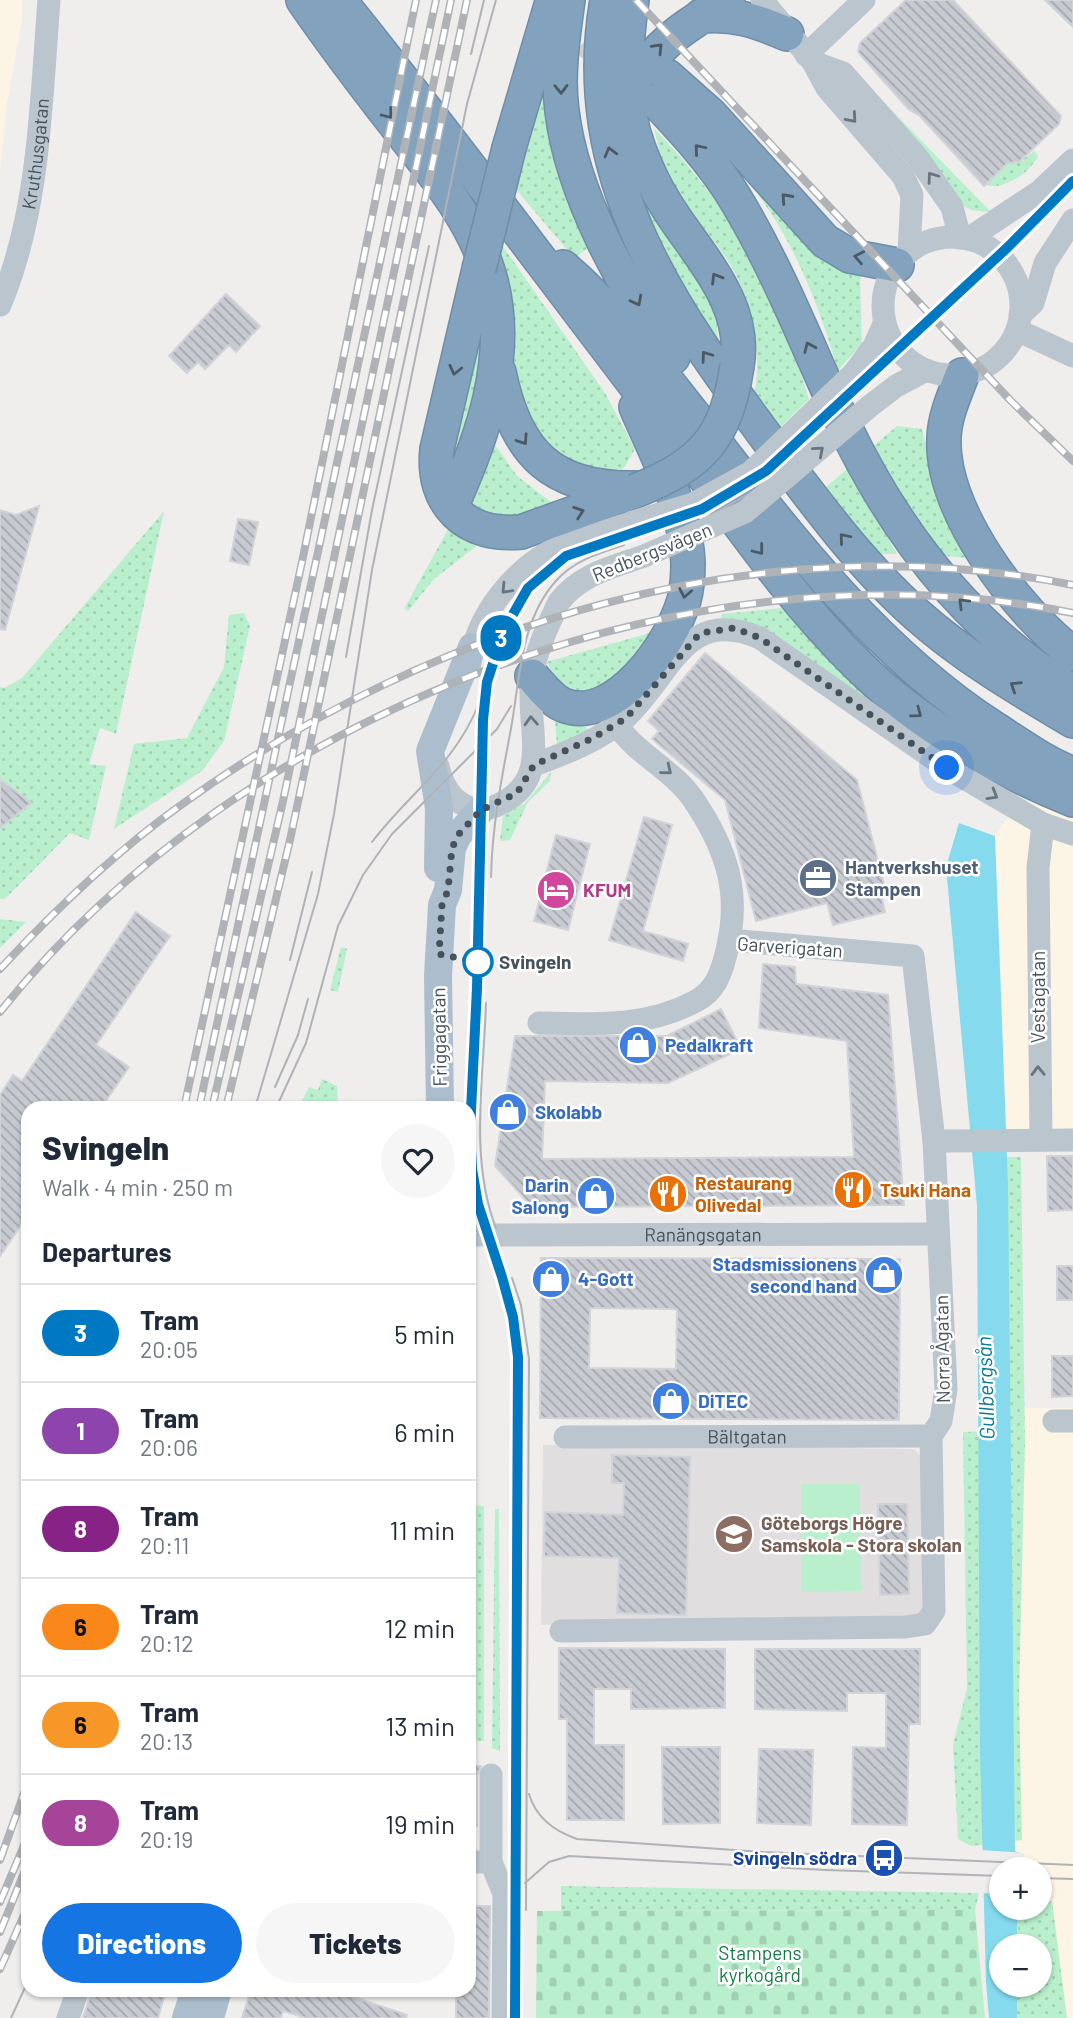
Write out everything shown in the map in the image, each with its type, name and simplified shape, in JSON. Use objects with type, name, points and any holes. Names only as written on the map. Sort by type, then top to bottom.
[{"type":"highway","points":[[303,0],[447,190],[471,228],[491,282],[496,353],[509,416],[533,454],[564,475],[617,488],[635,500]]},
{"type":"highway","points":[[311,0],[446,139]]},
{"type":"highway","points":[[339,0],[511,222],[759,552],[860,667],[932,724],[981,755],[1073,800]]},
{"type":"highway","points":[[553,0],[509,148],[437,449],[436,476],[450,507],[470,524],[506,533],[521,532],[635,500],[702,453],[723,425],[733,396],[737,366],[738,340],[733,312],[722,288],[664,202],[648,172],[632,123],[650,89],[655,50],[682,27],[715,8],[724,14],[750,18],[802,50]]},
{"type":"highway","points":[[568,0],[561,68],[561,110],[569,150],[590,208],[647,321],[683,370],[780,524]]},
{"type":"highway","points":[[607,0],[599,83],[610,153],[620,190],[643,248],[702,351],[822,512],[915,614],[1015,687],[1073,722]]},
{"type":"highway","points":[[632,0],[626,62],[713,166],[749,222],[787,297],[845,427],[900,525],[952,593],[988,628],[1040,672],[1073,692]]},
{"type":"highway","points":[[650,89],[711,115],[825,241],[850,256],[903,258]]},
{"type":"highway","points":[[511,222],[590,290],[780,524],[853,608],[926,679],[967,711],[1073,774]]},
{"type":"highway","points":[[450,507],[484,423],[496,353]]},
{"type":"highway","points":[[532,676],[563,705],[591,708],[600,706],[619,695],[651,660],[684,600],[688,562],[677,506],[619,366]]},
{"type":"highway","points":[[962,375],[944,436],[945,457],[957,498],[978,543],[995,568],[1033,618],[1073,654]]},
{"type":"main road","name":"Redbergsvägen","points":[[442,905],[437,886],[439,808],[430,751],[472,647]]},
{"type":"main road","name":"Friggagatan","points":[[440,1101],[438,976],[442,905],[448,890],[452,848],[458,835],[481,810]]},
{"type":"main road","points":[[186,2018],[193,1997]]},
{"type":"main road","points":[[210,2018],[216,1997]]},
{"type":"street","name":"Kruthusgatan","points":[[0,305],[18,255],[36,153],[49,0]]},
{"type":"street","name":"Redbergsvägen","points":[[481,810],[460,803],[453,796],[444,783],[438,762],[439,753],[468,682],[472,647],[497,598],[538,560],[635,500],[693,504],[751,472],[798,430],[864,360],[884,322],[886,286],[903,258],[913,215],[912,195],[907,185],[827,88],[802,50],[762,0]]},
{"type":"street","points":[[864,0],[802,50],[843,73],[917,157],[952,208],[964,239]]},
{"type":"street","points":[[964,239],[1040,191],[1073,160]]},
{"type":"street","points":[[884,322],[898,349],[926,370],[944,375],[962,375],[991,363],[1003,353],[1019,322],[1033,303],[1045,263],[1073,220]]},
{"type":"street","points":[[903,258],[933,240],[964,239],[985,246],[1010,269],[1018,288],[1019,322]]},
{"type":"street","points":[[1019,322],[1073,356]]},
{"type":"street","name":"Redbergsvägen","points":[[534,765],[530,701],[532,676],[550,621],[566,593],[592,575],[745,512],[881,397],[926,370]]},
{"type":"street","points":[[481,810],[517,793],[534,765],[617,725],[700,633],[734,628],[760,638],[947,768],[1043,824],[1073,834]]},
{"type":"street","points":[[617,725],[624,735],[676,777],[703,815],[729,873],[734,899],[729,940]]},
{"type":"street","name":"Vestagatan","points":[[1041,1139],[1038,842],[1043,824]]},
{"type":"street","name":"Garverigatan","points":[[539,1023],[611,1024],[644,1020],[696,1001],[718,981],[729,940],[913,956]]},
{"type":"street","name":"Norra Ågatan","points":[[561,1631],[906,1627],[925,1624],[934,1611],[931,1436],[941,1421],[946,1389],[934,1140],[913,956]]},
{"type":"street","points":[[934,1140],[1073,1140]]},
{"type":"street","name":"Ranängsgatan","points":[[476,1235],[938,1234]]},
{"type":"street","name":"Bältgatan","points":[[565,1437],[931,1436]]},
{"type":"street","points":[[491,1775],[480,1862],[504,1894],[503,2018]]},
{"type":"street","points":[[68,2018],[76,1997]]},
{"type":"shaded area","points":[[0,0],[22,0],[22,19],[7,103],[0,171]]},
{"type":"shaded area","points":[[1020,799],[1073,815],[1073,1146],[1007,1146],[995,836]]},
{"type":"shaded area","points":[[1010,1408],[1073,1408],[1073,2018],[1017,2018],[1017,1997],[1052,1997],[1052,1934],[1017,1934],[1018,1920],[1052,1920],[1052,1857],[1017,1857]]},
{"type":"shaded area","name":"Göteborgs Högre Samskola - Stora skolan","points":[[543,1445],[914,1449],[924,1460],[927,1607],[911,1621],[541,1625]]},
{"type":"green space","points":[[544,70],[591,246],[574,258],[514,187]]},
{"type":"green space","points":[[873,91],[990,212],[971,210],[959,203]]},
{"type":"green space","points":[[654,128],[692,170],[727,217],[758,267],[782,318],[809,399],[772,435],[752,406],[756,387],[757,348],[744,293],[726,258],[669,177]]},
{"type":"green space","points":[[621,145],[708,295],[717,325],[719,360],[677,296]]},
{"type":"green space","points":[[723,150],[831,266],[859,270],[862,275],[862,344],[838,370],[817,306],[789,244],[761,199]]},
{"type":"green space","points":[[1034,151],[1038,156],[1016,179],[1000,185],[986,185],[1011,162],[1022,160]]},
{"type":"green space","points":[[500,242],[605,393],[635,449],[624,468],[607,471],[579,467],[558,455],[523,426],[495,265]]},
{"type":"green space","points":[[481,329],[483,359],[461,453],[451,446]]},
{"type":"green space","points":[[897,426],[922,429],[936,492],[969,558],[932,555],[870,449]]},
{"type":"green space","points":[[491,439],[517,476],[555,505],[513,520],[463,506]]},
{"type":"green space","points":[[847,469],[897,554],[870,554],[818,494]]},
{"type":"green space","points":[[164,511],[116,734],[100,728],[89,764],[106,766],[89,840],[70,833],[6,898],[0,899],[0,828],[31,803],[0,778],[0,687],[4,688],[22,678]]},
{"type":"green space","points":[[451,524],[483,541],[434,579],[409,610],[404,609]]},
{"type":"green space","points":[[782,608],[841,672],[912,733],[733,621],[721,618],[722,614]]},
{"type":"green space","points":[[244,613],[250,626],[224,741],[202,771],[114,829],[134,744],[187,738],[224,667],[229,615]]},
{"type":"green space","points":[[657,631],[606,686],[585,694],[564,688],[546,662]]},
{"type":"green space","points":[[555,720],[584,724],[588,730],[557,746]]},
{"type":"green space","points":[[551,772],[550,781],[528,802],[510,840],[500,841],[503,816],[525,803]]},
{"type":"green space","points":[[0,919],[26,922],[0,948]]},
{"type":"green space","points":[[341,947],[347,949],[338,992],[330,990]]},
{"type":"green space","points":[[322,1079],[337,1086],[338,1101],[302,1101],[309,1087],[318,1090]]},
{"type":"green space","points":[[1007,1157],[1021,1157],[1025,1441],[1019,1695],[1022,1840],[971,1846],[958,1839],[953,1745],[967,1688],[963,1432],[1009,1430]]},
{"type":"green space","points":[[801,1484],[860,1484],[861,1591],[801,1592]]},
{"type":"green space","points":[[476,1505],[484,1506],[484,1741],[476,1740]]},
{"type":"green space","points":[[495,1509],[499,1509],[500,1751],[492,1748]]},
{"type":"green space","points":[[561,1886],[979,1893],[975,1910],[561,1911]]},
{"type":"green space","points":[[1052,1901],[1067,2018],[1017,2018],[1017,1997],[1052,1997],[1052,1934],[1018,1934],[1018,1920],[1052,1920]]},
{"type":"green space","name":"Stampens kyrkogård","points":[[975,1910],[985,2018],[536,2018],[537,1911]]},
{"type":"water","name":"Gullbergsån","points":[[959,823],[995,836],[1008,1184],[1015,1851],[1020,1853],[1020,1857],[989,1857],[989,1920],[1018,1920],[1017,1934],[989,1934],[989,1997],[1017,1997],[1017,2018],[989,2018],[986,1982],[980,1753],[977,1206],[946,867]]},
{"type":"pier","points":[[981,1850],[1024,1853],[1024,1857],[989,1857],[989,1893],[982,1893]]},
{"type":"building","points":[[906,0],[953,0],[1061,116],[1059,124],[1019,162],[1008,163],[984,186],[919,115],[908,109],[858,52],[860,43]]},
{"type":"building","points":[[1045,0],[1073,0],[1073,27]]},
{"type":"building","points":[[226,294],[260,326],[236,352],[229,345],[205,369],[198,362],[187,373],[169,356]]},
{"type":"building","points":[[39,506],[5,630],[0,629],[0,510],[16,515]]},
{"type":"building","points":[[238,519],[258,522],[249,565],[230,561]]},
{"type":"building","points":[[705,653],[857,780],[885,888],[880,889],[885,912],[833,925],[827,903],[756,921],[725,800],[652,739],[659,731],[648,721]]},
{"type":"building","points":[[0,779],[31,803],[0,828]]},
{"type":"building","points":[[644,817],[672,825],[643,931],[688,944],[683,961],[609,940]]},
{"type":"building","points":[[556,835],[590,844],[568,930],[534,921]]},
{"type":"building","points":[[136,912],[170,936],[96,1045],[129,1067],[106,1101],[21,1101],[21,1225],[0,1256],[0,1095],[13,1075],[22,1081]]},
{"type":"building","points":[[763,964],[795,967],[796,984],[888,995],[904,1205],[532,1207],[495,1166],[515,1036],[667,1036],[721,1009],[741,1049],[668,1083],[545,1081],[542,1159],[854,1157],[847,1041],[759,1028]]},
{"type":"building","points":[[1047,1156],[1073,1156],[1073,1210],[1048,1211]]},
{"type":"building","points":[[541,1258],[900,1259],[899,1420],[540,1418]],"holes":[[[590,1308],[677,1309],[676,1369],[589,1368]]]},
{"type":"building","points":[[1057,1266],[1073,1266],[1073,1300],[1057,1300]]},
{"type":"building","points":[[1052,1356],[1073,1356],[1073,1396],[1052,1397]]},
{"type":"building","points":[[612,1455],[690,1457],[686,1615],[617,1613],[619,1558],[544,1556],[545,1512],[623,1515],[624,1483],[612,1483]]},
{"type":"building","points":[[878,1504],[907,1504],[909,1594],[880,1595]]},
{"type":"building","points":[[559,1648],[725,1649],[725,1708],[631,1709],[631,1689],[594,1689],[594,1745],[624,1745],[624,1820],[567,1820],[567,1719],[559,1719]]},
{"type":"building","points":[[755,1649],[920,1649],[920,1724],[909,1724],[907,1825],[852,1824],[853,1747],[886,1748],[886,1693],[847,1693],[847,1711],[755,1709]]},
{"type":"building","points":[[662,1747],[720,1747],[720,1823],[663,1824]]},
{"type":"building","points":[[759,1749],[813,1750],[811,1825],[757,1823]]},
{"type":"building","points":[[476,1766],[481,1766],[477,1775],[477,1826]]},
{"type":"building","points":[[476,1906],[490,1906],[489,2018],[456,2018],[456,1997],[476,1997]]},
{"type":"building","points":[[90,1997],[164,1997],[158,2018],[83,2018]]},
{"type":"building","points":[[249,1997],[354,1997],[407,2015],[406,2018],[306,2018],[283,2011],[281,2018],[242,2018]]},
{"type":"tunnel","points":[[548,7],[621,69]]},
{"type":"tram line","points":[[471,54],[484,0]]},
{"type":"tram line","points":[[257,1101],[318,894],[334,814],[372,570],[467,104],[496,0]]},
{"type":"tram line","points":[[471,1101],[483,720],[487,682],[504,630],[528,588],[542,573],[583,548],[702,509],[766,471],[1016,239],[1073,181]]},
{"type":"tram line","name":"3","points":[[471,1101],[481,858],[483,720],[487,682],[504,630],[528,588],[542,573],[566,556],[601,541],[702,509],[766,471],[1008,247],[1073,181]]},
{"type":"tram line","points":[[346,657],[372,510],[429,246]]},
{"type":"tram line","points":[[707,517],[756,490],[805,450]]},
{"type":"tram line","points":[[491,877],[500,787],[523,654],[534,616],[543,598],[570,568],[624,545]]},
{"type":"tram line","points":[[372,842],[445,760],[470,723],[480,701]]},
{"type":"tram line","points":[[279,1101],[306,1043],[338,926],[363,875],[392,834],[497,729],[511,706]]},
{"type":"tram line","points":[[290,960],[312,872]]},
{"type":"tram line","points":[[275,1087],[298,1035],[308,999]]},
{"type":"tram line","points":[[486,1003],[480,1145],[488,1201],[496,1228]]},
{"type":"tram line","points":[[476,1192],[513,1317],[518,1357],[514,2018]]},
{"type":"tram line","name":"3","points":[[476,1192],[513,1317],[518,1357],[515,2018]]},
{"type":"tram line","points":[[512,1278],[521,1305],[529,1359],[526,1910]]},
{"type":"tram line","points":[[529,1794],[541,1817],[561,1832],[577,1839],[763,1852],[1073,1865]]},
{"type":"tram line","points":[[525,1883],[549,1862],[569,1856],[989,1876]]},
{"type":"tram line","points":[[1052,1878],[1073,1879]]},
{"type":"tram line","points":[[11,2018],[21,1996]]},
{"type":"railway","points":[[186,1101],[302,562],[416,0]]},
{"type":"railway","points":[[200,1101],[436,0]]},
{"type":"railway","points":[[214,1101],[283,801],[451,0]]},
{"type":"railway","points":[[228,1101],[290,840],[467,0]]},
{"type":"railway","points":[[636,0],[1011,401],[1073,461]]},
{"type":"railway","points":[[0,969],[86,882],[181,805],[279,741],[383,685],[493,639],[606,603],[721,579],[839,567],[956,569],[1073,585]]},
{"type":"railway","points":[[0,1012],[99,905],[216,812],[345,733],[484,671],[630,626],[779,601],[928,596],[1073,613]]},
{"type":"railway","points":[[0,1860],[21,1802]]},
{"type":"railway","points":[[0,1902],[21,1852]]},
{"type":"railway","points":[[0,1932],[21,1880]]},
{"type":"railway","points":[[0,1969],[21,1922]]},
{"type":"place","name":"Hantverkshuset Stampen","points":[[818,878]]},
{"type":"place","name":"KFUM","points":[[556,890]]},
{"type":"place","name":"Svingeln","points":[[478,962]]},
{"type":"place","name":"Pedalkraft","points":[[638,1045]]},
{"type":"place","name":"Skolabb","points":[[508,1112]]},
{"type":"place","name":"Tsuki Hana","points":[[853,1190]]},
{"type":"place","name":"Restaurang Olivedal","points":[[668,1194]]},
{"type":"place","name":"Darin Salong","points":[[596,1196]]},
{"type":"place","name":"Stadsmissionens second hand","points":[[884,1275]]},
{"type":"place","name":"4-Gott","points":[[551,1279]]},
{"type":"place","name":"DiTEC","points":[[671,1401]]},
{"type":"place","name":"Göteborgs Högre Samskola - Stora skolan","points":[[734,1534]]},
{"type":"place","name":"Svingeln södra","points":[[884,1858]]},
{"type":"route","points":[[478,962],[439,954],[442,905],[448,890],[452,848],[458,835],[481,810],[506,801],[517,793],[531,774],[534,765],[554,758],[626,718],[700,633],[734,628],[760,638],[947,768]]}]
